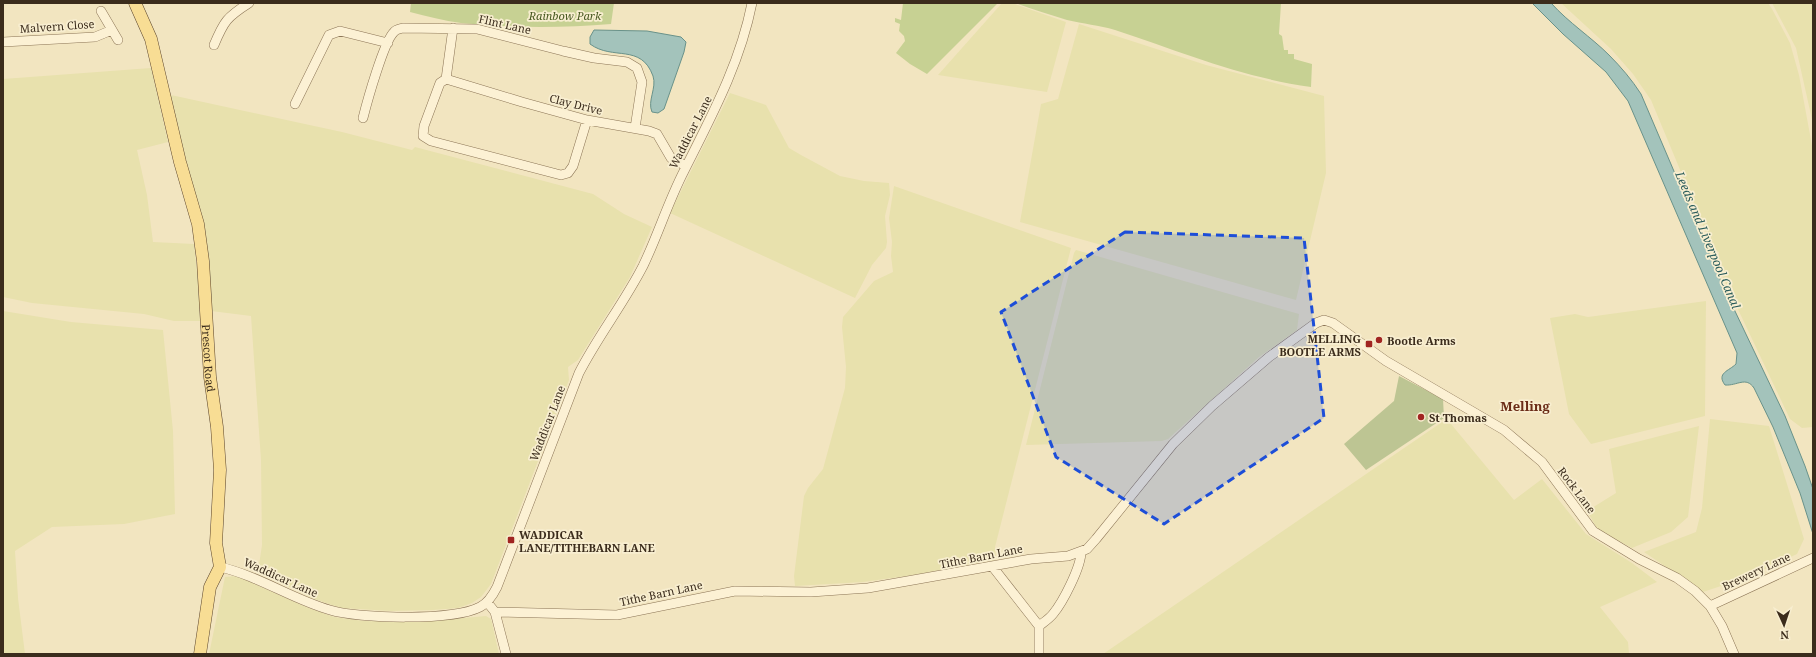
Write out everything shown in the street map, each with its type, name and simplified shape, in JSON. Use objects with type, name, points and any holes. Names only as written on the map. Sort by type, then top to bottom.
[{"type":"main road","name":"Prescot Road","points":[[135,3],[151,39],[180,162],[201,237],[206,292],[210,377],[217,427],[220,470],[216,543],[220,567]]},
{"type":"main road","points":[[200,654],[210,587],[220,567]]},
{"type":"street","points":[[214,46],[223,23],[236,11],[249,3]]},
{"type":"street","name":"Waddicar Lane","points":[[220,567],[239,571],[313,605],[344,614],[398,617],[451,614],[472,611],[487,602],[497,587],[579,372],[593,345],[642,267],[652,246],[671,196],[724,93],[734,66],[752,3]]},
{"type":"street","name":"Malvern Close","points":[[101,11],[118,40]]},
{"type":"street","name":"Flint Lane","points":[[363,118],[371,87],[388,43],[395,31],[403,28],[453,28],[477,29],[594,58],[627,62],[637,68],[642,82],[635,128]]},
{"type":"street","points":[[453,28],[446,79],[440,83],[424,126],[423,136],[431,141],[562,175],[568,173],[573,166],[587,120]]},
{"type":"street","name":"Malvern Close","points":[[3,42],[95,37],[112,30]]},
{"type":"street","points":[[295,104],[329,35],[340,31],[388,43]]},
{"type":"street","name":"Clay Drive","points":[[446,79],[587,120],[649,131],[657,134],[671,158],[686,166]]},
{"type":"street","name":"Tithe Barn Lane","points":[[495,612],[617,615],[735,591],[811,592],[868,588],[1031,559],[1068,556],[1087,549],[1124,507],[1173,444],[1212,406],[1269,356],[1316,323],[1324,320],[1333,323],[1380,358]]},
{"type":"street","name":"Rock Lane","points":[[1380,358],[1504,430],[1542,462],[1593,531],[1639,559],[1677,578],[1695,591],[1710,606],[1722,626],[1734,654]]},
{"type":"street","points":[[1039,626],[1052,615],[1059,606],[1079,564],[1081,552]]},
{"type":"street","name":"Brewery Lane","points":[[1710,606],[1813,558]]},
{"type":"street","points":[[992,566],[1039,626],[1039,654]]},
{"type":"street","points":[[487,602],[495,612],[506,654]]},
{"type":"highlighted area","points":[[1125,232],[1304,238],[1324,418],[1164,524],[1056,457],[1001,312]]},
{"type":"shaded area","points":[[1002,3],[1012,3],[1066,22],[1047,92],[938,75]]},
{"type":"shaded area","points":[[1561,3],[1768,3],[1772,9],[1790,43],[1799,75],[1813,151],[1813,427],[1802,428],[1790,419],[1717,265],[1719,252],[1713,249],[1651,100],[1633,74],[1611,49]]},
{"type":"shaded area","points":[[1772,3],[1813,3],[1813,124],[1796,48]]},
{"type":"shaded area","points":[[1079,24],[1206,65],[1324,96],[1326,173],[1296,300],[1020,222],[1041,104],[1058,99]]},
{"type":"shaded area","points":[[151,68],[168,142],[137,150],[147,195],[153,242],[194,244],[200,321],[174,321],[144,314],[32,303],[3,297],[3,79]]},
{"type":"shaded area","points":[[730,93],[766,105],[789,148],[801,155],[840,176],[864,181],[889,183],[890,195],[885,216],[886,248],[872,265],[855,298],[670,213]]},
{"type":"shaded area","points":[[171,95],[342,132],[412,150],[415,147],[593,194],[624,214],[652,227],[630,277],[578,360],[568,367],[569,380],[491,584],[481,597],[472,603],[458,608],[433,610],[391,611],[341,608],[314,599],[258,572],[262,545],[261,460],[251,316],[211,311],[205,232],[201,211],[188,175],[175,122]]},
{"type":"shaded area","points":[[894,186],[1071,248],[995,547],[996,560],[921,574],[863,582],[795,586],[794,576],[804,496],[808,488],[823,469],[845,388],[846,367],[842,327],[843,317],[874,281],[893,272],[891,256],[892,242],[889,218]]},
{"type":"shaded area","points":[[1076,250],[1299,314],[1297,330],[1259,357],[1168,439],[1162,441],[1026,445]]},
{"type":"shaded area","points":[[1706,301],[1705,416],[1591,444],[1569,414],[1550,318],[1575,314],[1588,317]]},
{"type":"shaded area","points":[[3,311],[71,322],[163,330],[173,431],[175,514],[124,524],[52,527],[15,551],[18,598],[25,654],[3,654]]},
{"type":"shaded area","points":[[1448,418],[1451,424],[1514,500],[1542,479],[1586,534],[1632,563],[1657,582],[1600,607],[1628,642],[1629,654],[1103,654]]},
{"type":"shaded area","points":[[1710,419],[1769,426],[1804,539],[1797,554],[1748,577],[1703,592],[1644,552],[1696,532],[1702,508]]},
{"type":"shaded area","points":[[1699,426],[1688,517],[1671,532],[1632,548],[1598,530],[1587,511],[1616,493],[1609,449]]},
{"type":"shaded area","points":[[237,576],[306,607],[334,617],[364,621],[418,622],[486,616],[491,619],[499,654],[209,654],[225,577]]},
{"type":"green space","name":"Rainbow Park","points":[[411,3],[614,3],[611,24],[536,27],[480,25],[448,21],[410,12]]},
{"type":"green space","points":[[903,3],[998,3],[927,74],[910,64],[896,53],[905,41],[904,36],[899,31],[900,24],[895,22],[895,18],[901,20]]},
{"type":"green space","points":[[1015,3],[1281,3],[1279,34],[1282,36],[1284,50],[1288,50],[1288,54],[1294,54],[1294,59],[1312,64],[1311,87],[1285,83],[1235,70],[1115,30],[1067,20]]},
{"type":"green space","points":[[1399,376],[1443,399],[1444,418],[1366,470],[1344,444],[1394,401]]},
{"type":"water","name":"Leeds and Liverpool Canal","points":[[1532,3],[1551,3],[1609,55],[1641,94],[1723,286],[1785,416],[1805,466],[1813,489],[1813,534],[1800,493],[1773,427],[1754,388],[1751,384],[1744,382],[1725,385],[1723,381],[1722,378],[1724,373],[1736,364],[1737,353],[1628,101],[1606,72],[1563,34]]},
{"type":"water","points":[[594,30],[647,31],[681,37],[686,42],[684,52],[664,109],[658,113],[652,112],[651,103],[654,81],[648,66],[641,59],[634,56],[608,52],[590,44],[590,37]]},
{"type":"place","name":"Bootle Arms","points":[[1379,340]]},
{"type":"place","name":"MELLING BOOTLE ARMS","points":[[1369,344]]},
{"type":"place","name":"St Thomas","points":[[1421,417]]},
{"type":"place","name":"WADDICAR LANE/TITHEBARN LANE","points":[[511,540]]},
{"type":"district","name":"Melling","points":[[1525,406]]}]
